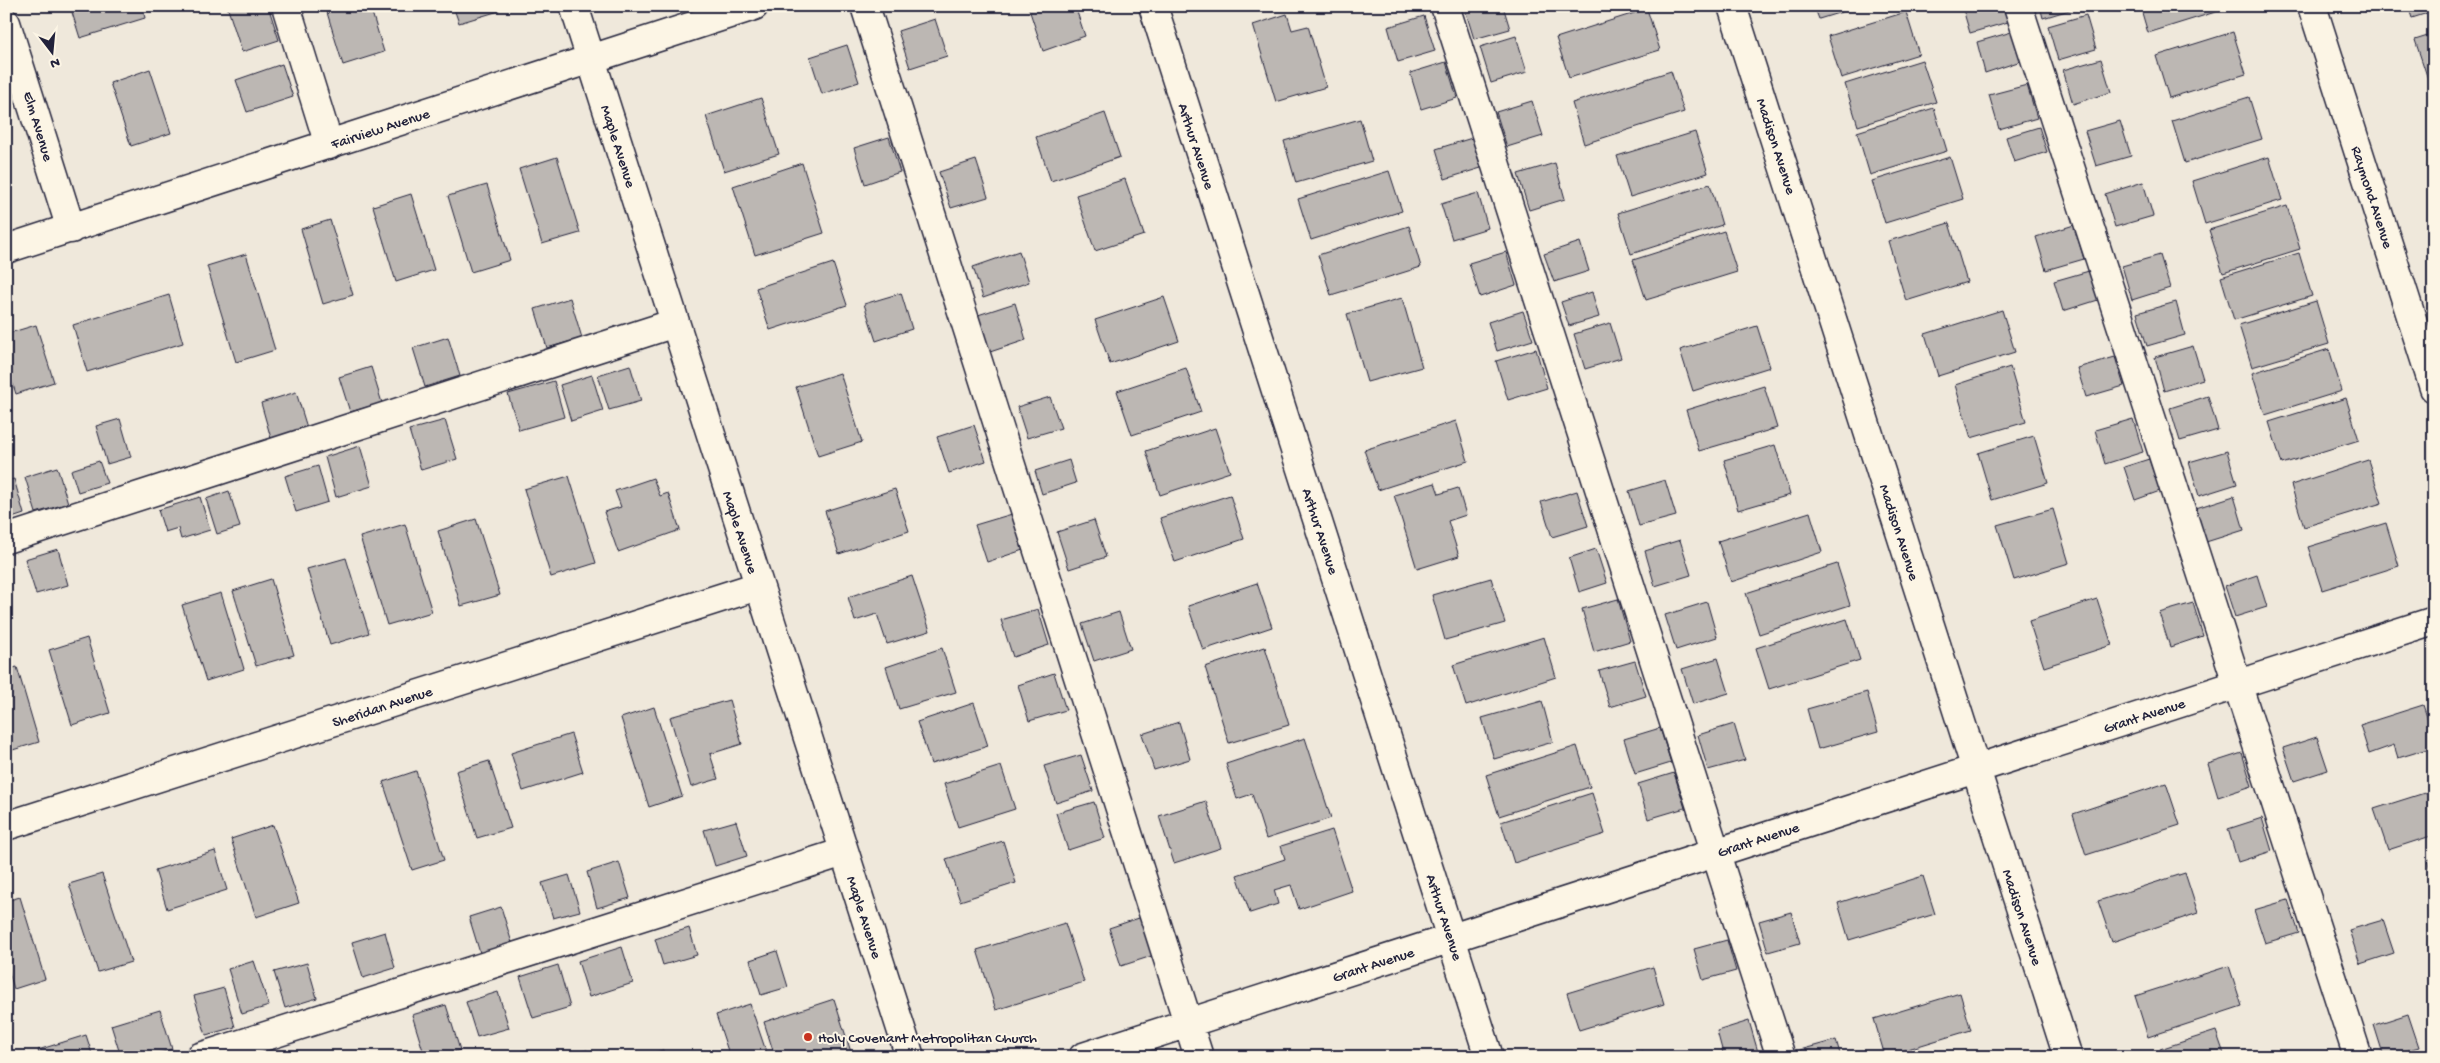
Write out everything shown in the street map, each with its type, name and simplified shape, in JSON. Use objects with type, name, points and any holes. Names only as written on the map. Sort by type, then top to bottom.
[{"type":"street","points":[[286,6],[329,144]]},
{"type":"street","name":"Maple Avenue","points":[[574,6],[910,1057]]},
{"type":"street","name":"Fairview Avenue","points":[[6,250],[754,6]]},
{"type":"street","points":[[865,6],[1199,1057]]},
{"type":"street","name":"Arthur Avenue","points":[[1153,6],[1489,1057]]},
{"type":"street","points":[[1445,6],[1781,1057]]},
{"type":"street","name":"Madison Avenue","points":[[1732,6],[2068,1057]]},
{"type":"street","points":[[2018,6],[2358,1057]]},
{"type":"street","name":"Raymond Avenue","points":[[2312,6],[2434,388]]},
{"type":"street","name":"Elm Avenue","points":[[6,23],[71,229]]},
{"type":"street","points":[[6,539],[675,323]]},
{"type":"street","name":"Sheridan Avenue","points":[[6,826],[758,586]]},
{"type":"street","name":"Grant Avenue","points":[[1083,1057],[2434,621]]},
{"type":"street","points":[[200,1057],[844,852]]},
{"type":"building","points":[[70,6],[142,6],[145,18],[80,38]]},
{"type":"building","points":[[227,6],[268,6],[279,40],[242,52]]},
{"type":"building","points":[[325,6],[370,6],[384,52],[343,65]]},
{"type":"building","points":[[453,6],[497,6],[499,11],[459,23]]},
{"type":"building","points":[[1028,6],[1075,6],[1085,36],[1043,51]]},
{"type":"building","points":[[1464,6],[1503,6],[1510,29],[1474,39]]},
{"type":"building","points":[[1814,6],[1861,6],[1819,19]]},
{"type":"building","points":[[1962,6],[2003,6],[2008,22],[1970,33]]},
{"type":"building","points":[[2040,6],[2075,6],[2076,8],[2043,18]]},
{"type":"building","points":[[2140,6],[2224,6],[2225,9],[2148,33]]},
{"type":"building","points":[[2408,6],[2434,6],[2434,11],[2412,18]]},
{"type":"building","points":[[1647,9],[1660,50],[1569,78],[1556,38]]},
{"type":"building","points":[[1906,12],[1919,54],[1841,78],[1828,36]]},
{"type":"building","points":[[1287,14],[1292,30],[1308,26],[1326,87],[1276,102],[1253,25]]},
{"type":"building","points":[[2086,15],[2096,49],[2058,60],[2048,26]]},
{"type":"building","points":[[1424,16],[1435,51],[1398,62],[1388,27]]},
{"type":"building","points":[[935,19],[947,56],[910,68],[898,31]]},
{"type":"building","points":[[2015,31],[2024,60],[1985,73],[1977,42]]},
{"type":"building","points":[[2233,32],[2246,74],[2169,98],[2156,56]]},
{"type":"building","points":[[2434,34],[2434,77],[2428,79],[2415,40]]},
{"type":"building","points":[[1516,36],[1527,72],[1491,83],[1480,47]]},
{"type":"building","points":[[847,45],[859,82],[822,94],[810,57]]},
{"type":"building","points":[[2101,59],[2111,92],[2073,104],[2063,70]]},
{"type":"building","points":[[1922,60],[1936,102],[1858,126],[1845,84]]},
{"type":"building","points":[[1446,62],[1457,98],[1421,109],[1410,73]]},
{"type":"building","points":[[282,64],[293,97],[247,112],[236,80]]},
{"type":"building","points":[[150,69],[171,133],[131,146],[110,83]]},
{"type":"building","points":[[1671,71],[1684,112],[1584,144],[1572,103]]},
{"type":"building","points":[[2027,85],[2037,118],[1999,129],[1989,95]]},
{"type":"building","points":[[2249,97],[2262,139],[2185,163],[2172,121]]},
{"type":"building","points":[[761,98],[779,154],[724,171],[706,116]]},
{"type":"building","points":[[1532,101],[1543,136],[1507,147],[1496,112]]},
{"type":"building","points":[[1934,108],[1947,151],[1870,175],[1857,132]]},
{"type":"building","points":[[1105,113],[1120,157],[1051,181],[1036,137]]},
{"type":"building","points":[[1360,119],[1372,161],[1296,183],[1284,141]]},
{"type":"building","points":[[2120,121],[2131,156],[2096,166],[2085,131]]},
{"type":"building","points":[[2039,127],[2047,152],[2014,162],[2006,137]]},
{"type":"building","points":[[1695,132],[1708,173],[1630,197],[1617,156]]},
{"type":"building","points":[[889,137],[900,172],[865,184],[854,148]]},
{"type":"building","points":[[1472,138],[1481,168],[1445,179],[1436,149]]},
{"type":"building","points":[[557,157],[580,233],[542,244],[519,169]]},
{"type":"building","points":[[1950,157],[1963,199],[1885,223],[1872,181]]},
{"type":"building","points":[[2269,157],[2282,200],[2205,224],[2192,181]]},
{"type":"building","points":[[976,160],[988,197],[951,208],[939,172]]},
{"type":"building","points":[[802,163],[824,233],[755,255],[733,186]]},
{"type":"building","points":[[1555,163],[1565,199],[1529,210],[1518,174]]},
{"type":"building","points":[[1389,171],[1402,211],[1311,240],[1298,199]]},
{"type":"building","points":[[1125,179],[1144,235],[1095,251],[1076,195]]},
{"type":"building","points":[[2143,182],[2153,216],[2115,227],[2105,194]]},
{"type":"building","points":[[1710,184],[1722,225],[1631,254],[1618,213]]},
{"type":"building","points":[[487,185],[510,260],[471,272],[448,196]]},
{"type":"building","points":[[1478,193],[1488,228],[1452,239],[1441,204]]},
{"type":"building","points":[[411,194],[434,270],[396,282],[373,206]]},
{"type":"building","points":[[2287,206],[2300,249],[2223,273],[2209,230]]},
{"type":"building","points":[[330,220],[353,295],[323,304],[301,229]]},
{"type":"building","points":[[1949,223],[1967,282],[1906,301],[1888,241]]},
{"type":"building","points":[[2074,225],[2084,259],[2046,270],[2036,237]]},
{"type":"building","points":[[1409,226],[1421,267],[1331,295],[1318,255]]},
{"type":"building","points":[[1724,231],[1737,272],[1646,300],[1633,260]]},
{"type":"building","points":[[1580,242],[1589,271],[1554,282],[1544,254]]},
{"type":"building","points":[[1019,251],[1029,282],[983,298],[973,267]]},
{"type":"building","points":[[1506,252],[1516,285],[1480,297],[1469,263]]},
{"type":"building","points":[[2299,253],[2312,296],[2234,320],[2221,277]]},
{"type":"building","points":[[246,254],[275,350],[236,362],[207,266]]},
{"type":"building","points":[[2160,255],[2170,288],[2132,300],[2122,266]]},
{"type":"building","points":[[833,263],[847,305],[770,330],[756,288]]},
{"type":"building","points":[[2089,271],[2098,300],[2063,311],[2054,281]]},
{"type":"building","points":[[1592,292],[1599,317],[1569,326],[1561,302]]},
{"type":"building","points":[[901,293],[912,329],[876,341],[864,304]]},
{"type":"building","points":[[169,295],[183,343],[87,372],[73,325]]},
{"type":"building","points":[[1164,297],[1179,341],[1110,364],[1095,320]]},
{"type":"building","points":[[570,298],[582,338],[547,348],[535,309]]},
{"type":"building","points":[[1402,298],[1422,367],[1367,382],[1347,314]]},
{"type":"building","points":[[2316,301],[2329,344],[2252,367],[2239,325]]},
{"type":"building","points":[[2176,302],[2185,335],[2147,346],[2137,313]]},
{"type":"building","points":[[1015,303],[1026,340],[990,352],[978,315]]},
{"type":"building","points":[[2002,310],[2015,352],[1938,376],[1925,334]]},
{"type":"building","points":[[1523,311],[1533,340],[1497,351],[1488,322]]},
{"type":"building","points":[[1610,323],[1621,358],[1585,369],[1574,334]]},
{"type":"building","points":[[36,325],[54,382],[16,394],[6,363],[6,334]]},
{"type":"building","points":[[1757,326],[1770,367],[1693,391],[1680,350]]},
{"type":"building","points":[[448,337],[460,376],[425,387],[413,348]]},
{"type":"building","points":[[2193,346],[2203,379],[2164,391],[2155,357]]},
{"type":"building","points":[[1536,349],[1547,388],[1508,400],[1496,361]]},
{"type":"building","points":[[2329,349],[2342,391],[2265,415],[2252,373]]},
{"type":"building","points":[[2115,357],[2124,386],[2086,397],[2077,368]]},
{"type":"building","points":[[630,365],[641,401],[609,410],[598,375]]},
{"type":"building","points":[[371,367],[382,403],[350,412],[339,377]]},
{"type":"building","points":[[2010,367],[2026,422],[1971,438],[1955,385]]},
{"type":"building","points":[[1186,368],[1201,412],[1132,435],[1117,391]]},
{"type":"building","points":[[840,373],[862,442],[818,456],[796,387]]},
{"type":"building","points":[[592,375],[603,411],[571,421],[560,385]]},
{"type":"building","points":[[554,381],[564,417],[519,430],[508,394]]},
{"type":"building","points":[[1764,386],[1777,428],[1699,451],[1686,410]]},
{"type":"building","points":[[296,392],[308,431],[272,442],[261,403]]},
{"type":"building","points":[[2208,396],[2218,430],[2180,441],[2170,408]]},
{"type":"building","points":[[1050,397],[1061,428],[1027,438],[1017,407]]},
{"type":"building","points":[[2346,398],[2359,440],[2282,464],[2269,422]]},
{"type":"building","points":[[120,419],[131,457],[107,464],[96,426]]},
{"type":"building","points":[[2133,419],[2143,452],[2105,464],[2095,430]]},
{"type":"building","points":[[445,420],[457,459],[421,470],[409,430]]},
{"type":"building","points":[[1456,421],[1468,461],[1378,490],[1364,450]]},
{"type":"building","points":[[974,425],[986,461],[949,473],[937,437]]},
{"type":"building","points":[[1215,428],[1230,472],[1160,495],[1146,451]]},
{"type":"building","points":[[2034,436],[2048,483],[1992,500],[1978,453]]},
{"type":"building","points":[[1775,445],[1790,495],[1738,510],[1724,460]]},
{"type":"building","points":[[360,446],[372,486],[336,497],[325,457]]},
{"type":"building","points":[[2227,451],[2237,484],[2199,496],[2189,462]]},
{"type":"building","points":[[2149,459],[2160,491],[2135,500],[2124,467]]},
{"type":"building","points":[[1069,460],[1076,483],[1042,494],[1035,471]]},
{"type":"building","points":[[2368,460],[2382,503],[2304,527],[2291,485]]},
{"type":"building","points":[[99,461],[107,483],[78,492],[71,470]]},
{"type":"building","points":[[318,466],[328,502],[296,512],[285,476]]},
{"type":"building","points":[[57,467],[68,503],[36,513],[25,477]]},
{"type":"building","points":[[569,476],[596,563],[551,577],[524,489]]},
{"type":"building","points":[[653,478],[660,496],[668,493],[680,530],[618,552],[604,512],[621,507],[615,491]]},
{"type":"building","points":[[14,479],[24,514],[6,520],[6,481]]},
{"type":"building","points":[[1665,480],[1676,516],[1639,526],[1629,491]]},
{"type":"building","points":[[1435,483],[1439,494],[1458,488],[1466,515],[1448,521],[1459,556],[1417,569],[1394,495]]},
{"type":"building","points":[[895,489],[909,531],[839,554],[825,511]]},
{"type":"building","points":[[229,491],[240,527],[217,534],[206,499]]},
{"type":"building","points":[[1577,491],[1588,526],[1552,537],[1541,502]]},
{"type":"building","points":[[1230,495],[1244,539],[1175,562],[1160,518]]},
{"type":"building","points":[[2234,496],[2244,530],[2206,542],[2196,508]]},
{"type":"building","points":[[200,497],[210,530],[181,539],[178,528],[165,532],[158,510]]},
{"type":"building","points":[[2053,509],[2069,563],[2014,580],[1997,525]]},
{"type":"building","points":[[1810,512],[1822,552],[1731,582],[1718,541]]},
{"type":"building","points":[[1012,514],[1023,550],[987,562],[975,525]]},
{"type":"building","points":[[476,519],[500,595],[461,606],[438,531]]},
{"type":"building","points":[[1094,520],[1106,557],[1069,569],[1057,532]]},
{"type":"building","points":[[2386,523],[2399,566],[2322,590],[2308,547]]},
{"type":"building","points":[[405,524],[432,612],[387,625],[360,537]]},
{"type":"building","points":[[1680,540],[1691,575],[1655,586],[1645,551]]},
{"type":"building","points":[[58,549],[68,585],[36,594],[25,559]]},
{"type":"building","points":[[1596,549],[1607,583],[1579,592],[1569,558]]},
{"type":"building","points":[[346,558],[369,633],[330,645],[307,569]]},
{"type":"building","points":[[1837,564],[1850,605],[1759,634],[1746,593]]},
{"type":"building","points":[[2257,575],[2267,607],[2235,617],[2225,586]]},
{"type":"building","points":[[912,576],[930,631],[887,644],[877,614],[855,621],[848,597]]},
{"type":"building","points":[[1491,578],[1505,623],[1445,640],[1432,595]]},
{"type":"building","points":[[271,579],[294,655],[256,666],[233,591]]},
{"type":"building","points":[[1257,583],[1272,627],[1203,650],[1188,606]]},
{"type":"building","points":[[221,593],[244,669],[206,681],[182,605]]},
{"type":"building","points":[[1618,599],[1630,641],[1594,652],[1582,609]]},
{"type":"building","points":[[2097,599],[2112,645],[2044,667],[2029,621]]},
{"type":"building","points":[[1707,602],[1717,637],[1676,650],[1665,615]]},
{"type":"building","points":[[2193,603],[2203,636],[2170,647],[2159,613]]},
{"type":"building","points":[[1038,609],[1049,645],[1013,657],[1001,620]]},
{"type":"building","points":[[1119,612],[1131,649],[1094,661],[1082,624]]},
{"type":"building","points":[[1847,619],[1860,660],[1769,689],[1756,648]]},
{"type":"building","points":[[1544,637],[1556,677],[1466,706],[1453,665]]},
{"type":"building","points":[[87,638],[110,713],[72,725],[49,650]]},
{"type":"building","points":[[1265,647],[1289,725],[1229,743],[1205,667]]},
{"type":"building","points":[[942,648],[956,692],[899,709],[886,667]]},
{"type":"building","points":[[1718,658],[1729,693],[1693,704],[1682,669]]},
{"type":"building","points":[[1635,661],[1646,696],[1610,707],[1599,671]]},
{"type":"building","points":[[17,667],[39,742],[6,752],[6,670]]},
{"type":"building","points":[[1054,673],[1066,710],[1029,721],[1018,685]]},
{"type":"building","points":[[1867,692],[1878,732],[1818,749],[1807,709]]},
{"type":"building","points":[[729,700],[742,744],[710,754],[718,779],[691,787],[670,717]]},
{"type":"building","points":[[1542,701],[1553,742],[1494,759],[1482,718]]},
{"type":"building","points":[[974,703],[988,746],[931,764],[917,722]]},
{"type":"building","points":[[2423,705],[2434,738],[2434,747],[2398,758],[2394,745],[2369,754],[2360,725]]},
{"type":"building","points":[[654,707],[682,796],[649,807],[621,718]]},
{"type":"building","points":[[1179,722],[1190,759],[1154,770],[1142,734]]},
{"type":"building","points":[[1734,724],[1745,760],[1708,770],[1698,735]]},
{"type":"building","points":[[1660,728],[1671,763],[1635,774],[1624,739]]},
{"type":"building","points":[[571,734],[583,772],[523,791],[511,753]]},
{"type":"building","points":[[2317,737],[2328,770],[2294,781],[2283,748]]},
{"type":"building","points":[[1305,738],[1331,818],[1266,839],[1252,794],[1237,799],[1226,764]]},
{"type":"building","points":[[1577,746],[1590,787],[1499,816],[1486,775]]},
{"type":"building","points":[[2242,753],[2252,786],[2218,797],[2208,764]]},
{"type":"building","points":[[1081,755],[1093,791],[1056,803],[1044,766]]},
{"type":"building","points":[[489,761],[511,828],[477,838],[456,771]]},
{"type":"building","points":[[1001,766],[1015,809],[958,827],[944,784]]},
{"type":"building","points":[[416,771],[444,860],[412,870],[383,782]]},
{"type":"building","points":[[1674,773],[1685,808],[1648,819],[1638,784]]},
{"type":"building","points":[[2166,783],[2180,825],[2086,855],[2073,814]]},
{"type":"building","points":[[2434,790],[2434,835],[2388,850],[2374,809]]},
{"type":"building","points":[[1592,793],[1605,834],[1514,863],[1501,822]]},
{"type":"building","points":[[1206,801],[1221,848],[1174,863],[1159,816]]},
{"type":"building","points":[[1094,802],[1105,838],[1068,850],[1056,813]]},
{"type":"building","points":[[2262,818],[2272,851],[2238,862],[2228,829]]},
{"type":"building","points":[[736,821],[747,856],[715,866],[704,830]]},
{"type":"building","points":[[273,825],[299,903],[256,917],[231,839]]},
{"type":"building","points":[[1332,830],[1352,891],[1299,909],[1291,885],[1274,890],[1278,904],[1250,913],[1237,875],[1285,859],[1281,846]]},
{"type":"building","points":[[1003,841],[1016,883],[960,901],[946,859]]},
{"type":"building","points":[[215,851],[227,890],[167,909],[155,870]]},
{"type":"building","points":[[2434,858],[2434,882],[2427,860]]},
{"type":"building","points":[[619,862],[630,898],[597,908],[587,872]]},
{"type":"building","points":[[2185,873],[2198,913],[2112,942],[2098,901]]},
{"type":"building","points":[[102,874],[131,962],[98,972],[69,884]]},
{"type":"building","points":[[569,875],[580,911],[553,918],[542,883]]},
{"type":"building","points":[[1923,876],[1935,914],[1849,940],[1838,903]]},
{"type":"building","points":[[20,897],[45,979],[14,989],[6,962],[6,901]]},
{"type":"building","points":[[2288,900],[2299,933],[2265,943],[2254,910]]},
{"type":"building","points":[[501,907],[512,943],[480,953],[469,917]]},
{"type":"building","points":[[1791,912],[1800,943],[1768,952],[1759,921]]},
{"type":"building","points":[[1142,917],[1155,955],[1121,966],[1109,928]]},
{"type":"building","points":[[2383,920],[2394,953],[2360,964],[2349,930]]},
{"type":"building","points":[[1065,923],[1084,982],[996,1010],[977,950]]},
{"type":"building","points":[[689,928],[697,955],[663,965],[655,939]]},
{"type":"building","points":[[385,932],[395,968],[363,978],[352,942]]},
{"type":"building","points":[[1727,940],[1736,971],[1703,980],[1694,949]]},
{"type":"building","points":[[622,947],[633,983],[589,997],[578,961]]},
{"type":"building","points":[[777,951],[788,987],[761,995],[750,960]]},
{"type":"building","points":[[254,961],[269,1006],[242,1014],[228,969]]},
{"type":"building","points":[[307,963],[317,998],[285,1008],[274,972]]},
{"type":"building","points":[[558,965],[570,1007],[533,1018],[520,977]]},
{"type":"building","points":[[2229,966],[2242,1006],[2148,1037],[2135,996]]},
{"type":"building","points":[[1653,967],[1664,1004],[1579,1030],[1567,993]]},
{"type":"building","points":[[224,988],[235,1027],[206,1035],[194,996]]},
{"type":"building","points":[[498,992],[509,1028],[477,1037],[466,1002]]},
{"type":"building","points":[[1960,993],[1971,1030],[1885,1056],[1874,1019]]},
{"type":"building","name":"Holy Covenant Metropolitan Church","points":[[834,999],[851,1052],[836,1057],[775,1057],[764,1022]]},
{"type":"building","points":[[750,1004],[768,1057],[730,1057],[716,1015]]},
{"type":"building","points":[[446,1005],[460,1050],[439,1057],[425,1057],[412,1015]]},
{"type":"building","points":[[160,1010],[172,1049],[149,1057],[121,1057],[111,1025]]},
{"type":"building","points":[[2408,1014],[2419,1047],[2384,1057],[2374,1025]]},
{"type":"building","points":[[1749,1021],[1758,1052],[1742,1057],[1724,1057],[1717,1031]]},
{"type":"building","points":[[2216,1031],[2224,1054],[2215,1057],[2162,1057],[2160,1049]]},
{"type":"building","points":[[86,1035],[93,1057],[40,1057],[38,1050]]},
{"type":"building","points":[[1836,1040],[1841,1057],[1802,1057],[1800,1050]]},
{"type":"building","points":[[587,1050],[589,1057],[564,1057]]},
{"type":"building","points":[[663,1050],[666,1057],[640,1057]]},
{"type":"building","points":[[1643,1051],[1645,1057],[1624,1057]]},
{"type":"place","name":"Holy Covenant Metropolitan Church","points":[[808,1037]]}]
